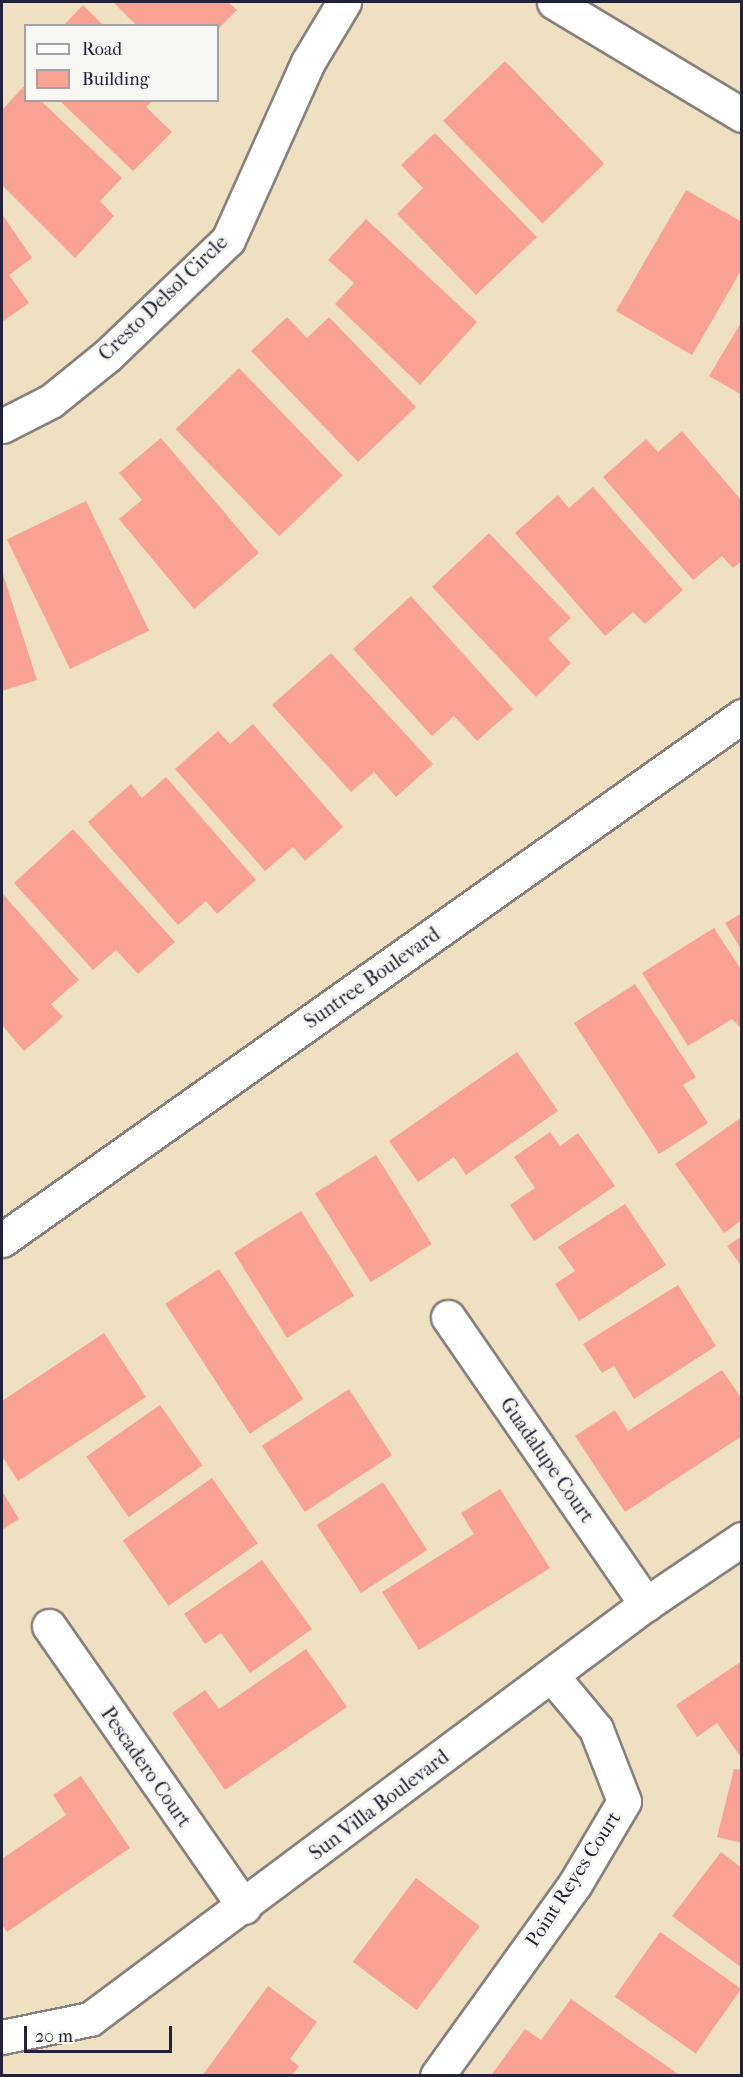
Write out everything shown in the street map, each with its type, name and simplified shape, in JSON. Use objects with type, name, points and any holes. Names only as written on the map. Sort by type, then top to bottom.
[{"type":"street","name":"Cresto Delsol Circle","points":[[2,426],[51,400],[108,355],[228,240],[308,62],[344,2]]},
{"type":"street","points":[[554,2],[741,115]]},
{"type":"street","name":"Suntree Boulevard","points":[[2,1239],[741,716]]},
{"type":"street","name":"Guadalupe Court","points":[[448,1317],[646,1604]]},
{"type":"street","name":"Sun Villa Boulevard","points":[[2,2037],[90,2019],[646,1604],[741,1539]]},
{"type":"street","name":"Pescadero Court","points":[[49,1626],[243,1907]]},
{"type":"street","name":"Point Reyes Court","points":[[437,2076],[575,1884],[624,1801],[596,1729],[552,1676]]},
{"type":"building","points":[[113,2],[228,2],[237,10],[219,28],[219,24],[135,24]]},
{"type":"building","points":[[83,5],[102,24],[65,24]]},
{"type":"building","points":[[505,61],[604,164],[542,224],[443,121]]},
{"type":"building","points":[[24,86],[24,102],[42,102],[122,178],[100,201],[114,216],[75,258],[2,185],[2,110]]},
{"type":"building","points":[[61,102],[151,102],[146,107],[172,132],[133,171]]},
{"type":"building","points":[[435,133],[537,237],[476,295],[397,214],[423,188],[401,165]]},
{"type":"building","points":[[686,190],[742,222],[742,269],[692,355],[616,311]]},
{"type":"building","points":[[2,214],[32,258],[9,275],[29,303],[2,322]]},
{"type":"building","points":[[366,219],[477,322],[420,385],[335,304],[354,283],[328,260]]},
{"type":"building","points":[[287,317],[307,338],[329,317],[416,407],[358,462],[251,351]]},
{"type":"building","points":[[742,321],[742,395],[709,376]]},
{"type":"building","points":[[239,368],[343,475],[279,536],[176,429]]},
{"type":"building","points":[[682,431],[742,501],[742,561],[733,568],[722,556],[693,580],[603,477],[646,439],[658,452]]},
{"type":"building","points":[[161,438],[259,553],[194,609],[119,519],[142,500],[119,473]]},
{"type":"building","points":[[593,487],[683,590],[645,624],[633,612],[605,636],[515,533],[558,495],[569,508]]},
{"type":"building","points":[[86,501],[149,630],[70,669],[7,540]]},
{"type":"building","points":[[489,533],[571,618],[548,639],[571,663],[536,697],[432,587]]},
{"type":"building","points":[[2,571],[37,680],[2,691]]},
{"type":"building","points":[[411,596],[513,709],[477,741],[454,716],[432,736],[353,649]]},
{"type":"building","points":[[331,653],[433,764],[396,797],[374,772],[351,792],[272,705]]},
{"type":"building","points":[[253,724],[343,827],[305,861],[293,847],[265,871],[175,769],[218,731],[230,744]]},
{"type":"building","points":[[166,777],[256,880],[217,914],[206,901],[178,925],[88,822],[131,784],[142,798]]},
{"type":"building","points":[[73,829],[175,942],[138,974],[116,950],[93,970],[14,883]]},
{"type":"building","points":[[2,893],[79,980],[51,1004],[63,1017],[24,1051],[2,1025]]},
{"type":"building","points":[[742,913],[742,951],[725,923]]},
{"type":"building","points":[[714,928],[742,971],[742,1029],[732,1019],[688,1046],[642,973]]},
{"type":"building","points":[[635,984],[696,1077],[683,1085],[708,1123],[659,1154],[574,1023]]},
{"type":"building","points":[[517,1052],[558,1111],[466,1175],[454,1157],[418,1182],[389,1141]]},
{"type":"building","points":[[742,1117],[742,1220],[724,1233],[675,1164]]},
{"type":"building","points":[[550,1132],[560,1146],[578,1133],[615,1186],[534,1241],[510,1205],[535,1188],[514,1157]]},
{"type":"building","points":[[376,1155],[432,1244],[371,1282],[315,1193]]},
{"type":"building","points":[[625,1204],[666,1265],[579,1321],[555,1284],[575,1271],[558,1247]]},
{"type":"building","points":[[301,1211],[354,1296],[287,1338],[234,1253]]},
{"type":"building","points":[[742,1236],[742,1267],[727,1246]]},
{"type":"building","points":[[219,1269],[303,1399],[250,1434],[165,1304]]},
{"type":"building","points":[[678,1285],[716,1346],[634,1399],[614,1366],[602,1373],[583,1344]]},
{"type":"building","points":[[104,1333],[146,1397],[18,1481],[2,1456],[2,1401]]},
{"type":"building","points":[[722,1370],[742,1399],[742,1436],[625,1512],[575,1436],[615,1410],[628,1431]]},
{"type":"building","points":[[349,1389],[392,1455],[305,1512],[262,1446]]},
{"type":"building","points":[[160,1405],[202,1466],[129,1517],[86,1457]]},
{"type":"building","points":[[212,1478],[258,1544],[169,1606],[123,1541]]},
{"type":"building","points":[[383,1482],[427,1550],[361,1593],[317,1525]]},
{"type":"building","points":[[500,1489],[550,1568],[419,1650],[382,1592],[474,1534],[461,1513]]},
{"type":"building","points":[[2,1491],[19,1519],[2,1530]]},
{"type":"building","points":[[262,1560],[312,1629],[250,1673],[221,1633],[205,1644],[184,1614]]},
{"type":"building","points":[[306,1649],[347,1707],[225,1790],[172,1713],[205,1690],[219,1709]]},
{"type":"building","points":[[742,1661],[742,1759],[717,1723],[697,1737],[676,1705]]},
{"type":"building","points":[[734,1769],[742,1770],[742,1843],[717,1837]]},
{"type":"building","points":[[81,1776],[130,1848],[7,1932],[2,1925],[2,1859],[66,1815],[53,1795]]},
{"type":"building","points":[[721,1852],[742,1868],[742,1968],[672,1916]]},
{"type":"building","points":[[416,1878],[480,1926],[417,2010],[353,1962]]},
{"type":"building","points":[[660,1932],[741,1989],[696,2053],[615,1997]]},
{"type":"building","points":[[268,1986],[317,2022],[290,2059],[299,2066],[292,2076],[202,2076]]},
{"type":"building","points":[[571,1999],[678,2074],[492,2074],[525,2029],[541,2040]]}]
